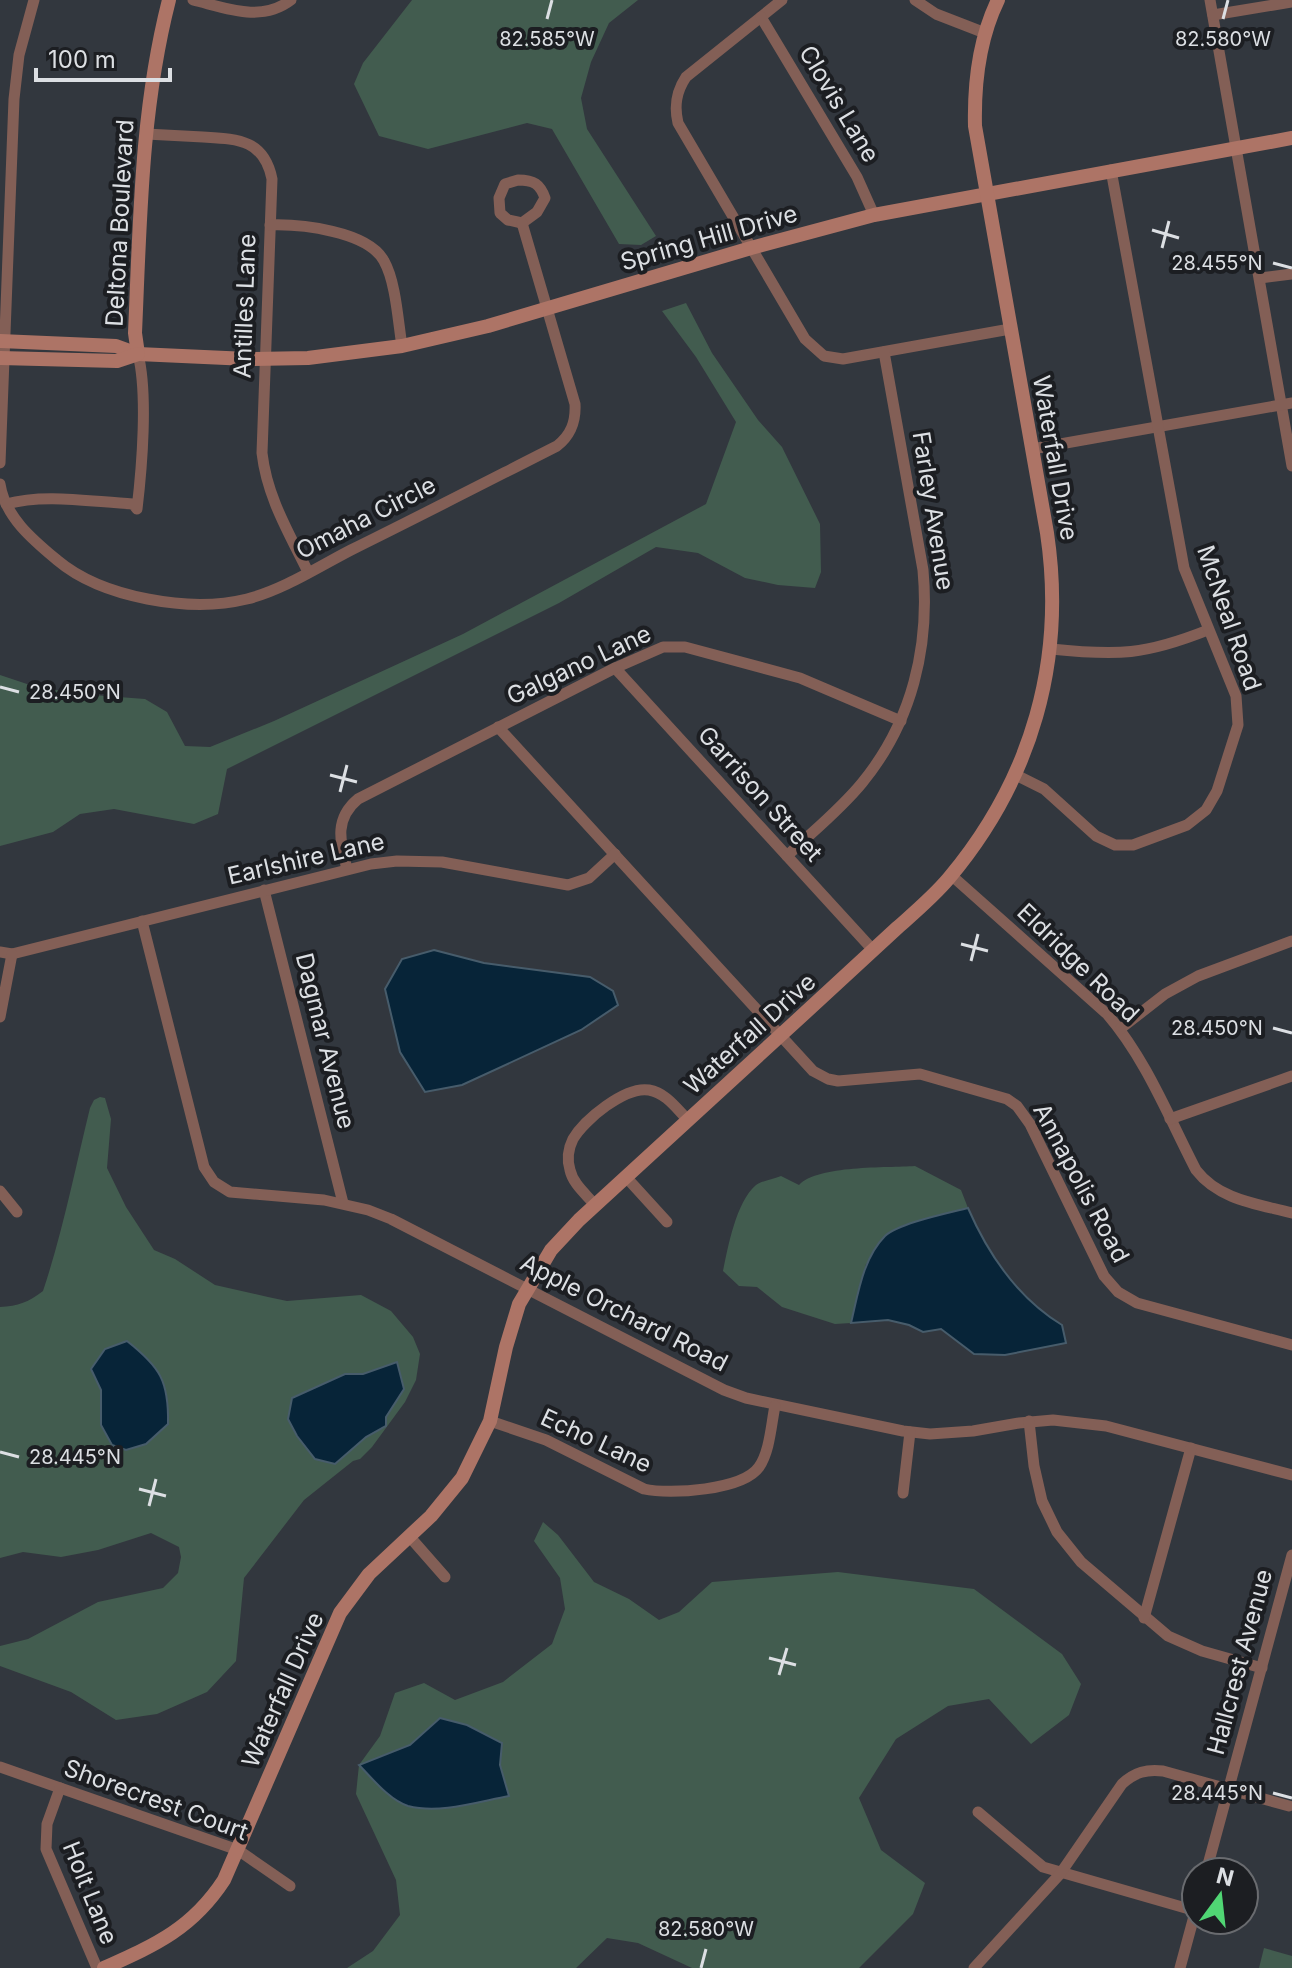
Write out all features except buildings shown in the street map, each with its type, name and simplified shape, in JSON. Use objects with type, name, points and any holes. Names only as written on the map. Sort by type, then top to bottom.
[{"type":"street","points":[[0,463],[2,341],[16,77],[34,0]]},
{"type":"street","name":"Deltona Boulevard","points":[[138,354],[135,333],[141,184],[157,53],[169,0]]},
{"type":"street","points":[[193,0],[252,13],[275,10],[291,0]]},
{"type":"street","points":[[782,0],[686,77],[675,104],[678,123],[805,339],[816,351],[834,359],[843,359],[1010,329]]},
{"type":"street","points":[[915,0],[936,14],[985,33]]},
{"type":"street","name":"Waterfall Drive","points":[[104,1968],[157,1944],[188,1923],[214,1896],[238,1850],[340,1613],[369,1574],[431,1516],[462,1478],[490,1421],[509,1336],[527,1288],[551,1250],[595,1205],[951,875],[986,830],[1016,775],[1037,720],[1051,649],[1053,591],[1051,559],[976,137],[979,58],[998,0]]},
{"type":"street","points":[[1210,0],[1260,278],[1287,404],[1292,466]]},
{"type":"street","points":[[1213,15],[1292,2]]},
{"type":"street","name":"Clovis Lane","points":[[761,17],[857,177],[874,215]]},
{"type":"street","name":"Antilles Lane","points":[[146,134],[235,139],[254,147],[270,170],[262,435],[264,469],[275,506],[308,572]]},
{"type":"street","name":"Spring Hill Drive","points":[[2,341],[116,346],[138,354],[265,359],[337,355],[402,346],[473,330],[874,215],[1292,138]]},
{"type":"street","name":"McNeal Road","points":[[1016,775],[1044,789],[1096,836],[1115,845],[1140,843],[1198,818],[1217,791],[1238,725],[1236,696],[1184,568],[1111,170]]},
{"type":"street","name":"Omaha Circle","points":[[531,180],[541,187],[545,198],[537,212],[522,223],[508,220],[500,213],[499,198],[505,184],[531,180]]},
{"type":"street","name":"Omaha Circle","points":[[0,484],[14,518],[61,564],[94,583],[134,595],[205,605],[265,594],[564,440],[574,423],[575,404],[522,223]]},
{"type":"street","points":[[270,225],[291,224],[333,232],[363,243],[379,254],[389,271],[402,346]]},
{"type":"street","points":[[1260,278],[1292,274]]},
{"type":"street","name":"Farley Avenue","points":[[787,856],[862,784],[877,762],[901,721],[920,660],[925,595],[921,556],[884,352]]},
{"type":"street","points":[[6,504],[22,499],[55,500],[133,504],[137,509],[141,472],[142,372],[138,354]]},
{"type":"street","name":"Spring Hill Drive","points":[[2,358],[117,361],[138,354]]},
{"type":"street","points":[[1032,449],[1287,404]]},
{"type":"street","points":[[1051,649],[1124,654],[1168,646],[1208,630]]},
{"type":"street","name":"Galgano Lane","points":[[347,869],[339,833],[342,819],[358,799],[652,650],[685,647],[800,678],[901,721]]},
{"type":"street","name":"Garrison Street","points":[[615,668],[873,950]]},
{"type":"street","name":"Annapolis Road","points":[[498,727],[813,1071],[828,1079],[845,1081],[920,1074],[1007,1099],[1017,1106],[1030,1124],[1104,1276],[1118,1292],[1137,1303],[1292,1345]]},
{"type":"street","name":"Earlshire Lane","points":[[6,953],[347,869],[397,861],[431,861],[568,885],[589,878],[615,854]]},
{"type":"street","name":"Eldridge Road","points":[[951,875],[1120,1029],[1196,1170],[1209,1185],[1230,1196],[1292,1213]]},
{"type":"street","name":"Dagmar Avenue","points":[[264,890],[343,1203]]},
{"type":"street","name":"Apple Orchard Road","points":[[142,921],[208,1175],[221,1188],[230,1192],[343,1203],[391,1219],[724,1390],[775,1406],[910,1432],[951,1434],[1029,1421],[1093,1423],[1292,1475]]},
{"type":"street","points":[[1120,1029],[1165,994],[1198,976],[1292,941]]},
{"type":"street","points":[[0,1017],[6,953]]},
{"type":"street","points":[[1170,1119],[1292,1076]]},
{"type":"street","points":[[595,1205],[572,1177],[568,1159],[573,1140],[588,1124],[618,1097],[636,1090],[654,1091],[662,1095],[688,1120]]},
{"type":"street","points":[[626,1177],[667,1222]]},
{"type":"street","points":[[0,1191],[17,1212]]},
{"type":"street","name":"Echo Lane","points":[[490,1421],[546,1440],[644,1489],[661,1492],[731,1484],[749,1477],[764,1459],[775,1406]]},
{"type":"street","points":[[1029,1421],[1037,1484],[1057,1532],[1081,1562],[1144,1618],[1183,1644],[1262,1668]]},
{"type":"street","points":[[903,1493],[910,1432]]},
{"type":"street","points":[[1144,1618],[1191,1448]]},
{"type":"street","points":[[409,1536],[445,1577]]},
{"type":"street","name":"Hallcrest Avenue","points":[[1210,1856],[1292,1555]]},
{"type":"street","name":"Shorecrest Court","points":[[0,1767],[238,1850],[290,1886]]},
{"type":"street","points":[[974,1968],[1060,1874],[1122,1784],[1136,1773],[1163,1771],[1289,1806]]},
{"type":"street","name":"Holt Lane","points":[[60,1788],[47,1824],[46,1849],[97,1968]]},
{"type":"street","points":[[978,1812],[1032,1860],[1060,1874],[1180,1906]]},
{"type":"street","points":[[1180,1968],[1189,1936]]},
{"type":"green space","points":[[412,0],[638,0],[609,23],[591,62],[581,98],[587,129],[656,236],[641,245],[619,244],[552,129],[527,123],[428,149],[379,136],[354,84],[363,63]]},
{"type":"green space","points":[[686,303],[712,353],[758,420],[782,447],[820,524],[821,572],[815,588],[745,578],[698,553],[656,547],[559,603],[227,769],[218,814],[194,824],[114,809],[80,814],[53,832],[0,846],[0,675],[33,686],[79,694],[145,699],[167,712],[185,746],[210,747],[463,634],[706,504],[736,422],[696,357],[662,311]]},
{"type":"green space","points":[[105,1098],[111,1119],[107,1168],[126,1207],[154,1250],[175,1259],[215,1285],[268,1297],[287,1301],[361,1295],[391,1311],[413,1337],[420,1354],[416,1380],[405,1402],[372,1447],[304,1500],[244,1578],[236,1661],[207,1692],[157,1714],[116,1720],[71,1692],[0,1666],[0,1646],[28,1639],[98,1602],[163,1588],[178,1573],[181,1557],[179,1547],[151,1533],[98,1550],[61,1557],[23,1552],[0,1558],[0,1307],[23,1303],[43,1291],[94,1100]],"holes":[[[345,1374],[363,1374],[404,1389],[386,1417],[386,1426],[366,1437],[335,1464],[292,1398]]]},
{"type":"green space","points":[[915,1166],[961,1190],[968,1208],[916,1222],[866,1264],[851,1323],[835,1324],[782,1307],[757,1287],[739,1286],[723,1271],[738,1213],[758,1184],[781,1176],[799,1185],[821,1174],[836,1171]]},
{"type":"green space","points":[[543,1522],[558,1535],[594,1582],[629,1599],[659,1620],[679,1612],[712,1582],[838,1572],[974,1589],[1062,1654],[1081,1684],[1069,1715],[1031,1744],[989,1699],[948,1706],[896,1739],[859,1798],[881,1850],[925,1883],[913,1914],[859,1968],[692,1968],[638,1943],[607,1938],[576,1968],[347,1968],[373,1951],[400,1915],[396,1880],[356,1794],[359,1765],[380,1736],[395,1693],[424,1683],[455,1700],[503,1682],[552,1644],[565,1609],[560,1578],[534,1541]],"holes":[[[502,1743],[500,1765],[509,1796],[360,1765],[410,1745]]]},
{"type":"green space","points":[[1264,1948],[1292,1956],[1292,1968],[1259,1968]]},
{"type":"water","points":[[434,950],[484,963],[590,977],[613,991],[618,1005],[581,1030],[462,1085],[425,1092],[400,1052],[385,989],[402,959]]},
{"type":"water","points":[[968,1208],[1006,1274],[1032,1302],[1062,1325],[1066,1343],[1005,1355],[974,1354],[941,1329],[923,1332],[888,1320],[851,1323],[866,1266],[885,1236],[912,1223]]},
{"type":"water","points":[[127,1341],[155,1367],[160,1376],[167,1397],[168,1424],[146,1444],[126,1450],[112,1445],[101,1425],[101,1390],[91,1369],[105,1349]]},
{"type":"water","points":[[397,1362],[404,1389],[386,1417],[386,1426],[366,1437],[335,1464],[315,1459],[288,1419],[292,1398],[345,1374],[363,1374]]},
{"type":"water","points":[[440,1718],[467,1725],[502,1743],[500,1765],[509,1796],[446,1808],[408,1806],[388,1794],[359,1765],[410,1745]]}]
